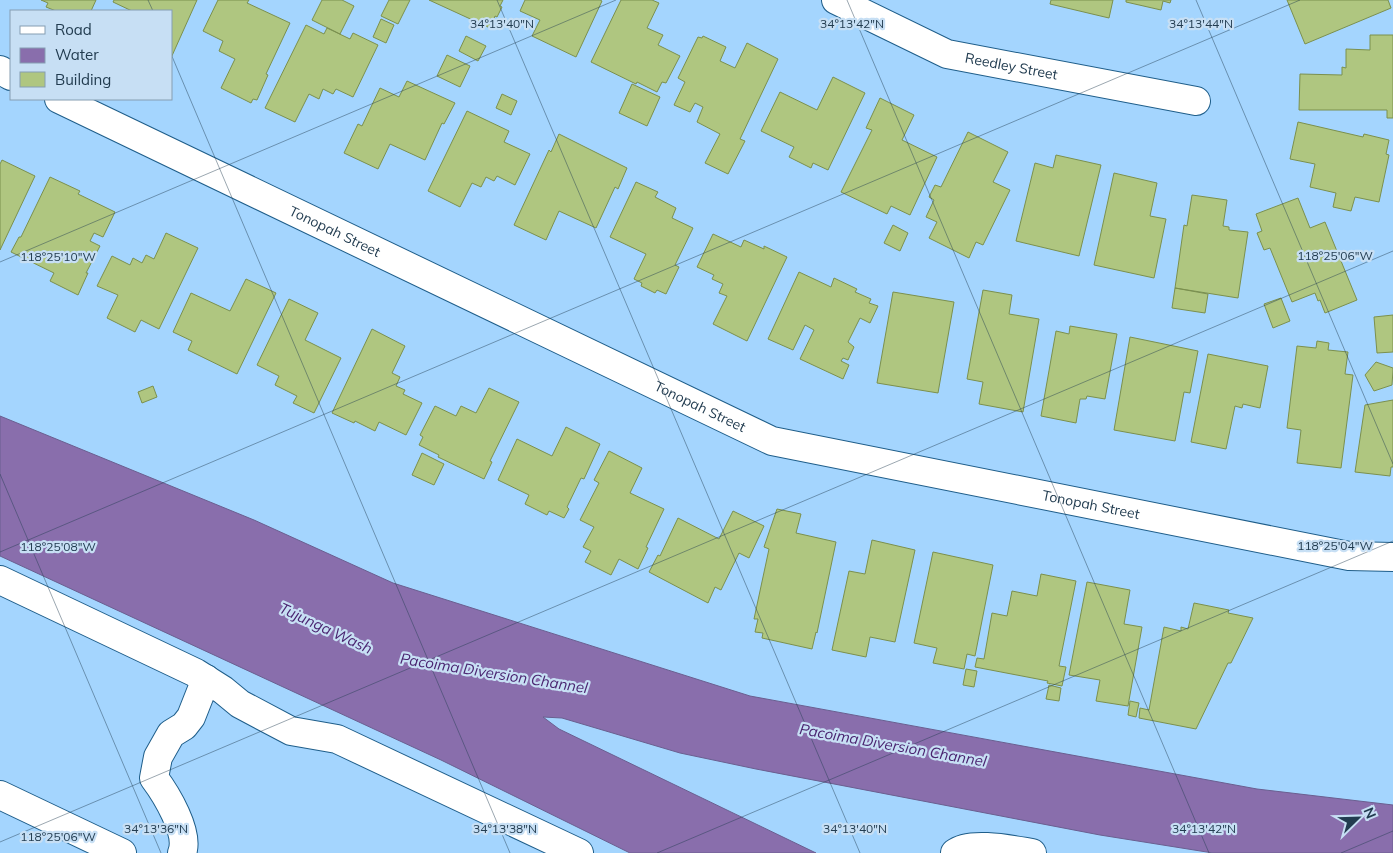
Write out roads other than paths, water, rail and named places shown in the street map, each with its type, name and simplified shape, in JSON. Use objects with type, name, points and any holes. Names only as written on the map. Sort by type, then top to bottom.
[{"type":"street","name":"Reedley Street","points":[[836,0],[947,54],[1196,101]]},
{"type":"street","name":"Tonopah Street","points":[[61,100],[772,441],[1349,556],[1393,558]]},
{"type":"street","points":[[0,580],[206,680],[223,690],[240,704],[291,730],[337,740],[578,853]]},
{"type":"street","points":[[182,853],[184,848],[178,821],[167,796],[154,778],[158,757],[171,734],[184,726],[191,717],[206,680]]},
{"type":"street","points":[[0,795],[122,853]]},
{"type":"street","points":[[955,853],[958,850],[991,847],[1032,853]]},
{"type":"water","points":[[0,416],[254,520],[393,583],[750,696],[1257,789],[1393,805],[1393,853],[1213,853],[1100,835],[680,753],[562,718],[543,717],[559,729],[816,853],[630,853],[441,760],[0,556]]},
{"type":"water label","name":"Tujunga Wash","points":[[326,628]]},
{"type":"water label","name":"Pacoima Diversion Channel","points":[[494,673]]},
{"type":"water label","name":"Pacoima Diversion Channel","points":[[893,745]]}]
